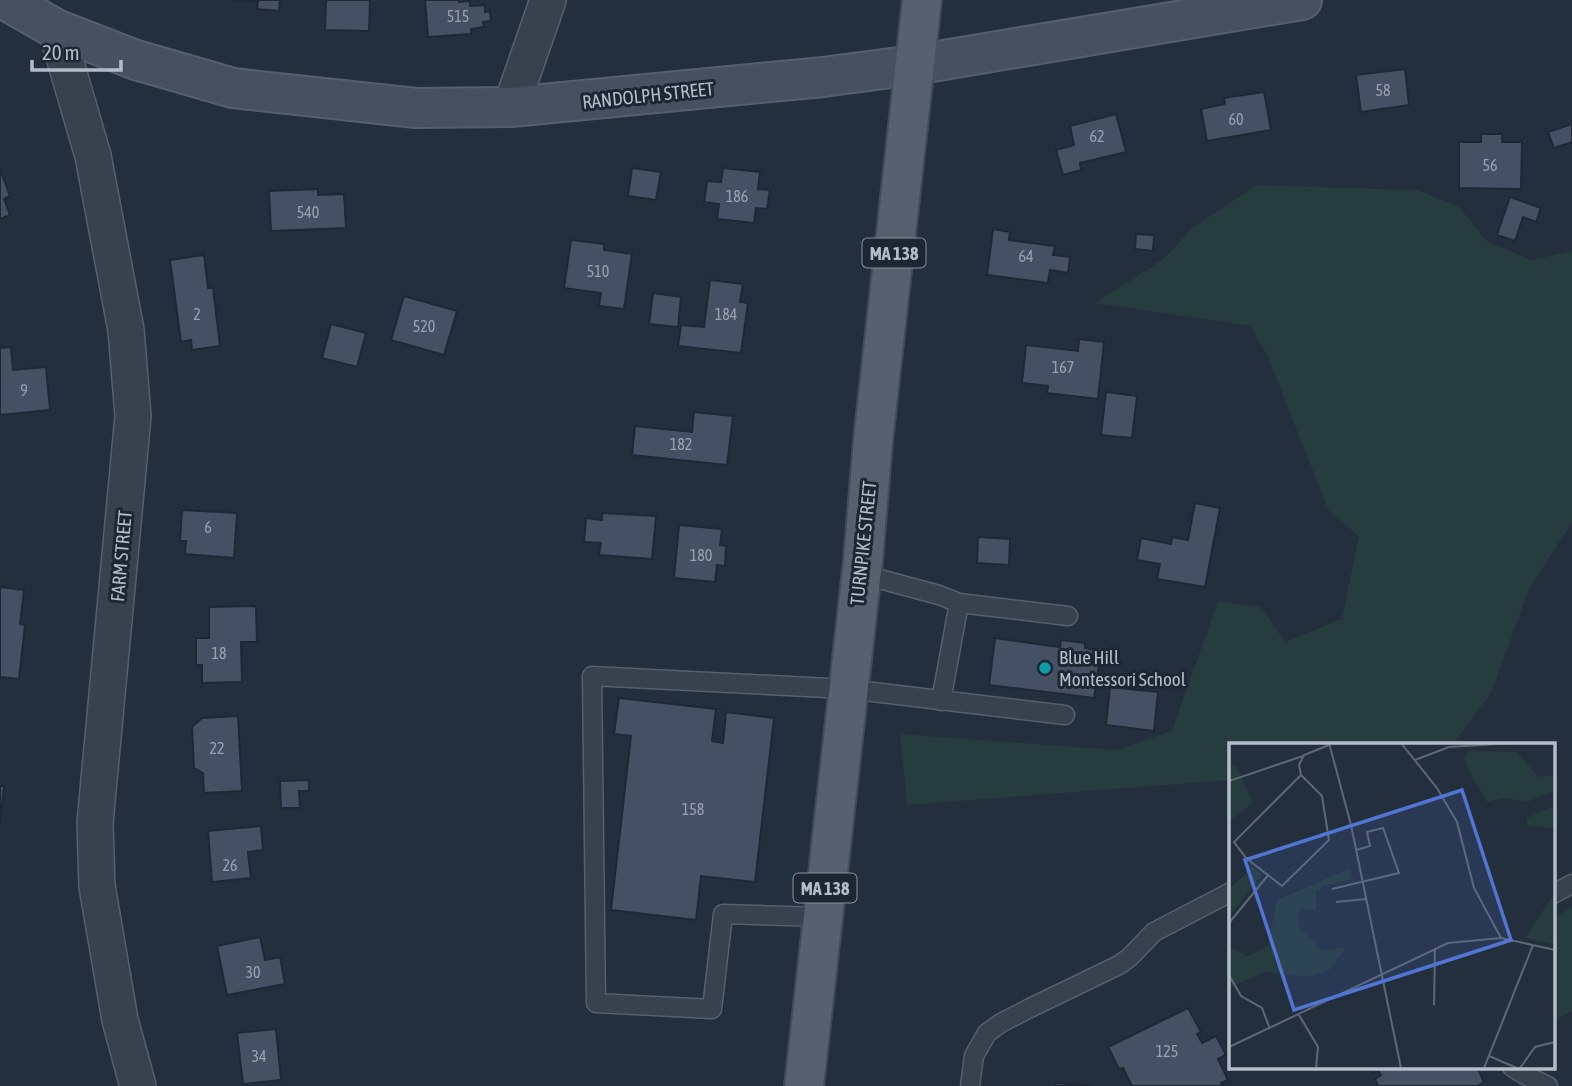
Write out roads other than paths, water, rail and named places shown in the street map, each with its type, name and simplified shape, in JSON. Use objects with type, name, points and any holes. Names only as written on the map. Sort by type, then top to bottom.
[{"type":"main road","name":"RANDOLPH STREET","points":[[5,0],[56,29],[136,60],[233,88],[416,108],[511,107],[822,77],[914,65],[1302,0]]},
{"type":"main road","name":"TURNPIKE STREET","points":[[804,1086],[862,574],[873,441],[922,0]]},
{"type":"street","points":[[511,107],[548,0]]},
{"type":"street","name":"FARM STREET","points":[[56,29],[93,156],[126,330],[133,416],[94,823],[97,887],[120,1020],[138,1086]]},
{"type":"lane","points":[[862,574],[959,603],[1068,616]]},
{"type":"lane","points":[[941,701],[959,603]]},
{"type":"lane","points":[[822,917],[723,914],[712,1009],[596,1003],[592,677],[848,690],[1065,715]]},
{"type":"lane","points":[[1554,893],[1572,884]]},
{"type":"lane","points":[[970,1086],[974,1056],[981,1041],[994,1028],[1119,965],[1154,932],[1229,893]]},
{"type":"lane","points":[[1513,1068],[1548,1086]]},
{"type":"place","name":"Blue Hill Montessori School","points":[[1045,668]]}]
